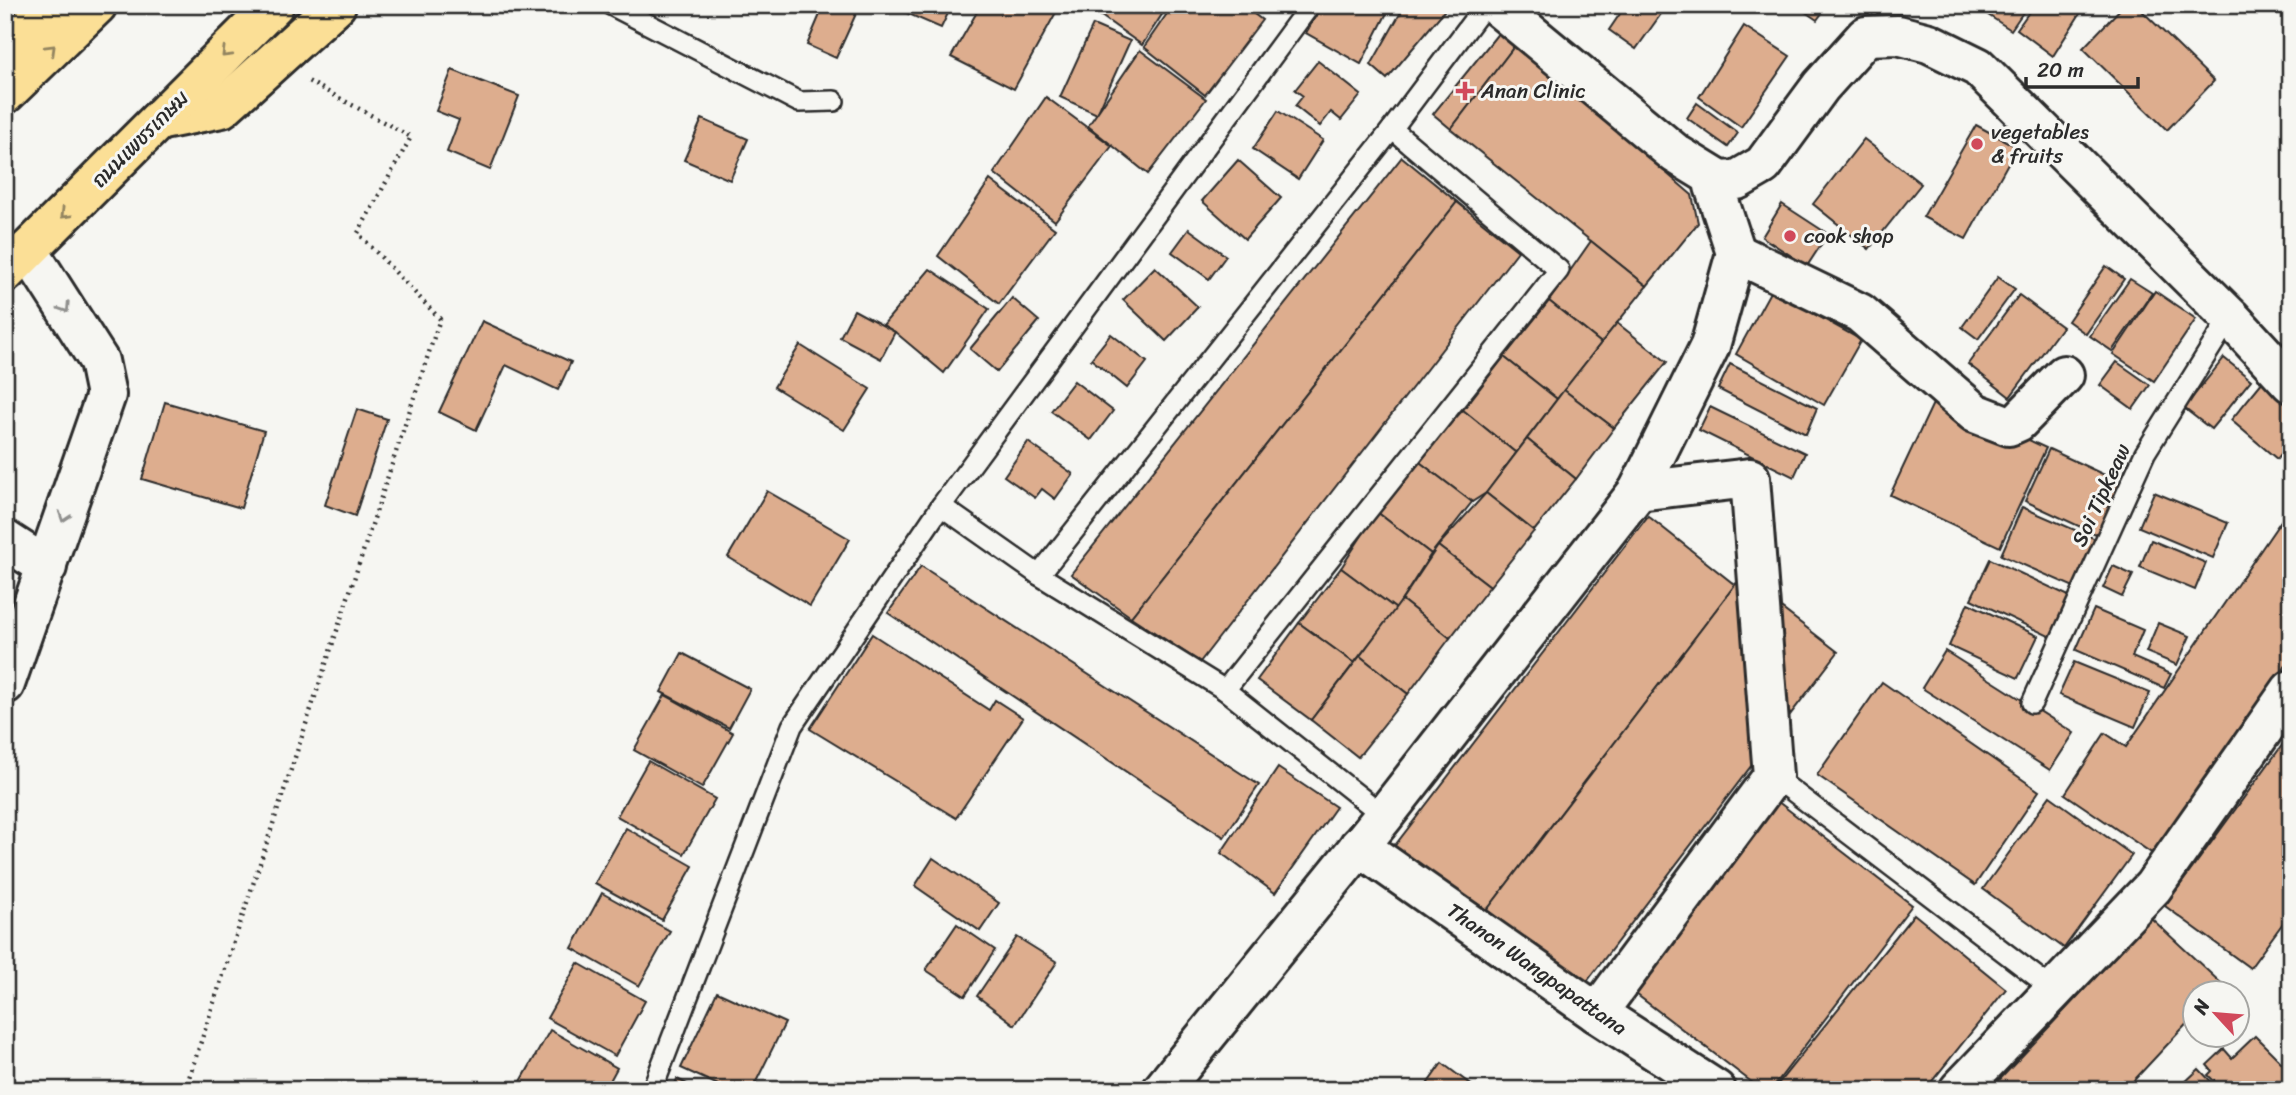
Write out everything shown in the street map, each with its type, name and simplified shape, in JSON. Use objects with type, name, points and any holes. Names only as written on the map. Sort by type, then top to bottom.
[{"type":"highway","points":[[5,69],[14,45],[48,5]]},
{"type":"highway","points":[[5,94],[97,5]]},
{"type":"highway","name":"ถนนเพชรเกษม","points":[[16,262],[274,5]]},
{"type":"highway","points":[[158,121],[222,108],[336,5]]},
{"type":"street","points":[[1496,5],[1676,154],[1720,181],[1737,180],[1763,166],[1821,86],[1866,36],[1898,35],[1929,43],[1978,67],[2230,317],[2291,383]]},
{"type":"street","points":[[1162,1090],[1384,817],[1638,491],[1710,346],[1736,253],[1714,186]]},
{"type":"street","points":[[1736,253],[1860,313],[1975,413],[1995,423],[2008,426],[2018,422],[2064,375]]},
{"type":"street","points":[[5,684],[106,395],[99,360],[16,262]]},
{"type":"street","points":[[1597,1013],[1773,776],[1750,478],[1638,491]]},
{"type":"street","points":[[5,540],[47,567]]},
{"type":"street","points":[[1959,1090],[2153,887],[2291,690]]},
{"type":"street","name":"Thanon Wangpapattana","points":[[1359,846],[1597,1013],[1716,1090]]},
{"type":"lane","points":[[611,5],[799,102],[834,101]]},
{"type":"lane","points":[[652,1090],[792,726],[941,506],[1310,5]]},
{"type":"lane","points":[[1039,575],[1392,129],[1485,5]]},
{"type":"lane","points":[[1226,690],[1559,270],[1392,129]]},
{"type":"lane","name":"Soi Tipkeaw","points":[[2032,703],[2145,453],[2230,317]]},
{"type":"lane","points":[[941,506],[1039,575],[1226,690],[1384,817]]},
{"type":"lane","points":[[1773,776],[2054,990]]},
{"type":"path","points":[[185,1090],[439,319],[358,233],[411,137],[273,62]]},
{"type":"building","points":[[824,5],[860,5],[836,58],[807,45]]},
{"type":"building","points":[[907,5],[952,5],[941,28],[904,12]]},
{"type":"building","points":[[981,5],[1060,5],[1014,89],[951,57]]},
{"type":"building","points":[[1092,5],[1151,5],[1163,13],[1142,45],[1090,8]]},
{"type":"building","points":[[1173,5],[1242,5],[1262,20],[1205,95],[1144,47]]},
{"type":"building","points":[[1322,5],[1391,5],[1361,64],[1306,33]]},
{"type":"building","points":[[1405,5],[1449,5],[1387,79],[1371,65]]},
{"type":"building","points":[[1626,5],[1649,5],[1661,14],[1636,49],[1609,30]]},
{"type":"building","points":[[1795,5],[1828,5],[1817,20]]},
{"type":"building","points":[[1994,5],[2028,5],[2011,30],[1988,15]]},
{"type":"building","points":[[2034,5],[2077,5],[2083,9],[2053,56],[2017,29]]},
{"type":"building","points":[[2124,5],[2136,5],[2214,81],[2167,130],[2083,48]]},
{"type":"building","points":[[1093,25],[1130,41],[1097,114],[1060,97]]},
{"type":"building","points":[[1744,26],[1790,56],[1741,127],[1699,97]]},
{"type":"building","name":"Anan Clinic","points":[[1500,31],[1516,44],[1451,129],[1433,114]]},
{"type":"building","points":[[1516,44],[1692,195],[1698,223],[1647,286],[1451,129]]},
{"type":"building","points":[[1140,50],[1206,99],[1148,174],[1088,126]]},
{"type":"building","points":[[1318,61],[1361,95],[1341,120],[1331,112],[1320,126],[1295,106],[1303,96],[1295,90]]},
{"type":"building","points":[[452,70],[519,96],[490,170],[447,152],[459,120],[436,111]]},
{"type":"building","points":[[1046,97],[1112,146],[1055,221],[994,173]]},
{"type":"building","points":[[1697,103],[1738,133],[1728,147],[1687,118]]},
{"type":"building","points":[[1278,111],[1323,140],[1298,179],[1253,149]]},
{"type":"building","points":[[702,119],[748,139],[730,180],[684,160]]},
{"type":"building","points":[[1976,125],[2017,147],[1966,239],[1923,217]]},
{"type":"building","points":[[1864,139],[1921,184],[1869,249],[1813,204]]},
{"type":"building","points":[[1402,157],[1457,202],[1131,617],[1071,574]]},
{"type":"building","points":[[1238,160],[1281,198],[1245,239],[1202,201]]},
{"type":"building","points":[[990,180],[1055,229],[999,304],[938,256]]},
{"type":"building","points":[[1457,202],[1518,251],[1200,662],[1131,617]]},
{"type":"building","points":[[1782,204],[1828,234],[1807,266],[1762,237]]},
{"type":"building","points":[[1189,229],[1226,256],[1209,279],[1172,252]]},
{"type":"building","points":[[1591,241],[1647,286],[1601,343],[1549,301]]},
{"type":"building","points":[[2106,266],[2124,279],[2086,334],[2068,321]]},
{"type":"building","points":[[1155,267],[1198,307],[1166,341],[1123,300]]},
{"type":"building","points":[[930,269],[989,309],[944,373],[883,325]]},
{"type":"building","points":[[1998,277],[2015,289],[1978,339],[1962,327]]},
{"type":"building","points":[[2130,279],[2152,293],[2112,351],[2090,336]]},
{"type":"building","points":[[1771,290],[1861,340],[1824,405],[1736,354]]},
{"type":"building","points":[[2155,291],[2196,319],[2154,381],[2113,354]]},
{"type":"building","points":[[2019,295],[2062,327],[2010,397],[1968,364]]},
{"type":"building","points":[[1012,298],[1039,321],[997,372],[970,349]]},
{"type":"building","points":[[1549,301],[1601,343],[1557,399],[1504,357]]},
{"type":"building","points":[[854,310],[895,332],[881,359],[840,337]]},
{"type":"building","points":[[482,321],[571,362],[558,390],[506,365],[476,430],[439,412]]},
{"type":"building","points":[[1617,323],[1667,362],[1614,428],[1564,390]]},
{"type":"building","points":[[1111,334],[1147,362],[1127,388],[1091,359]]},
{"type":"building","points":[[800,345],[870,389],[844,430],[774,387]]},
{"type":"building","points":[[1504,357],[1557,399],[1516,453],[1463,410]]},
{"type":"building","points":[[2224,358],[2251,380],[2211,429],[2184,408]]},
{"type":"building","points":[[2117,362],[2150,385],[2133,409],[2100,385]]},
{"type":"building","points":[[1730,364],[1817,408],[1806,434],[1718,389]]},
{"type":"building","points":[[1074,381],[1113,411],[1091,440],[1051,411]]},
{"type":"building","points":[[2263,381],[2291,404],[2291,442],[2277,459],[2231,420]]},
{"type":"building","points":[[1564,390],[1614,428],[1576,479],[1527,439]]},
{"type":"building","points":[[1936,397],[2046,448],[2000,547],[1890,495]]},
{"type":"building","points":[[165,402],[264,431],[241,508],[142,479]]},
{"type":"building","points":[[1710,407],[1805,453],[1794,477],[1699,430]]},
{"type":"building","points":[[357,409],[387,419],[355,516],[325,505]]},
{"type":"building","points":[[1463,410],[1516,453],[1486,493],[1472,502],[1417,460]]},
{"type":"building","points":[[1527,439],[1576,479],[1534,531],[1486,493]]},
{"type":"building","points":[[1028,442],[1073,474],[1055,499],[1042,489],[1035,498],[1004,476]]},
{"type":"building","points":[[2049,449],[2124,484],[2100,536],[2025,501]]},
{"type":"building","points":[[1417,460],[1472,502],[1431,554],[1377,512]]},
{"type":"building","points":[[767,491],[850,539],[810,606],[728,557]]},
{"type":"building","points":[[2154,492],[2228,523],[2213,558],[2139,527]]},
{"type":"building","points":[[1486,493],[1534,531],[1490,586],[1438,546]]},
{"type":"building","points":[[2291,506],[2291,658],[2156,856],[2065,794],[2105,733],[2126,747]]},
{"type":"building","points":[[2022,507],[2098,540],[2076,588],[2001,555]]},
{"type":"building","points":[[1377,512],[1431,554],[1396,609],[1341,568]]},
{"type":"building","points":[[1648,516],[1735,585],[1487,910],[1393,848]]},
{"type":"building","points":[[2151,540],[2206,563],[2195,590],[2140,567]]},
{"type":"building","points":[[1438,546],[1490,586],[1450,638],[1402,600]]},
{"type":"building","points":[[1990,559],[2071,597],[2053,638],[1971,599]]},
{"type":"building","points":[[921,566],[1259,785],[1224,837],[888,613]]},
{"type":"building","points":[[2113,566],[2133,575],[2122,597],[2103,588]]},
{"type":"building","points":[[1341,568],[1396,609],[1354,663],[1299,623]]},
{"type":"building","points":[[1741,577],[1838,652],[1585,984],[1487,910]]},
{"type":"building","points":[[1402,600],[1450,638],[1408,694],[1360,656]]},
{"type":"building","points":[[1968,603],[2038,636],[2018,678],[1949,646]]},
{"type":"building","points":[[2094,609],[2143,630],[2132,657],[2171,674],[2164,688],[2076,650]]},
{"type":"building","points":[[1299,623],[1354,663],[1311,720],[1257,680]]},
{"type":"building","points":[[2158,623],[2190,636],[2177,665],[2146,652]]},
{"type":"building","points":[[872,634],[989,710],[995,700],[1023,718],[956,818],[810,729]]},
{"type":"building","points":[[1945,651],[2074,733],[2050,770],[1922,688]]},
{"type":"building","points":[[682,653],[750,689],[729,728],[661,692]]},
{"type":"building","points":[[1360,656],[1408,694],[1358,757],[1311,720]]},
{"type":"building","points":[[2074,662],[2150,693],[2135,727],[2059,695]]},
{"type":"building","points":[[1882,682],[2039,791],[1975,885],[1817,775]]},
{"type":"building","points":[[665,695],[733,733],[702,788],[634,750]]},
{"type":"building","points":[[2291,733],[2291,912],[2250,968],[2165,906]]},
{"type":"building","points":[[648,761],[715,799],[684,854],[617,816]]},
{"type":"building","points":[[1278,768],[1336,807],[1275,893],[1221,853]]},
{"type":"building","points":[[2050,796],[2132,855],[2064,948],[1983,889]]},
{"type":"building","points":[[1777,801],[1912,905],[1771,1090],[1762,1090],[1632,991]]},
{"type":"building","points":[[626,828],[693,866],[662,920],[595,883]]},
{"type":"building","points":[[933,858],[999,903],[980,931],[915,886]]},
{"type":"building","points":[[602,893],[670,931],[639,986],[572,948]]},
{"type":"building","points":[[1914,914],[2006,989],[1925,1090],[1773,1090]]},
{"type":"building","points":[[2151,918],[2217,979],[2180,979],[2180,1031],[2125,1090],[1990,1090]]},
{"type":"building","points":[[957,924],[995,950],[965,996],[926,970]]},
{"type":"building","points":[[1017,937],[1057,962],[1015,1025],[977,996]]},
{"type":"building","points":[[578,963],[645,1001],[615,1056],[547,1018]]},
{"type":"building","points":[[717,992],[785,1023],[752,1090],[729,1090],[681,1068]]},
{"type":"building","points":[[550,1030],[617,1068],[605,1090],[527,1090],[519,1085]]},
{"type":"building","points":[[2255,1036],[2291,1072],[2291,1090],[2223,1090],[2208,1075],[2212,1071],[2207,1065],[2223,1050],[2232,1058],[2240,1050],[2250,1050],[2250,1041]]},
{"type":"building","points":[[1442,1063],[1474,1087],[1472,1090],[1423,1090]]},
{"type":"building","points":[[2199,1069],[2219,1090],[2182,1090],[2180,1087]]},
{"type":"building","points":[[677,1079],[699,1090],[672,1090]]},
{"type":"place","name":"Anan Clinic","points":[[1465,91]]},
{"type":"place","name":"vegetables & fruits","points":[[1977,144]]},
{"type":"place","name":"cook shop","points":[[1790,236]]}]
